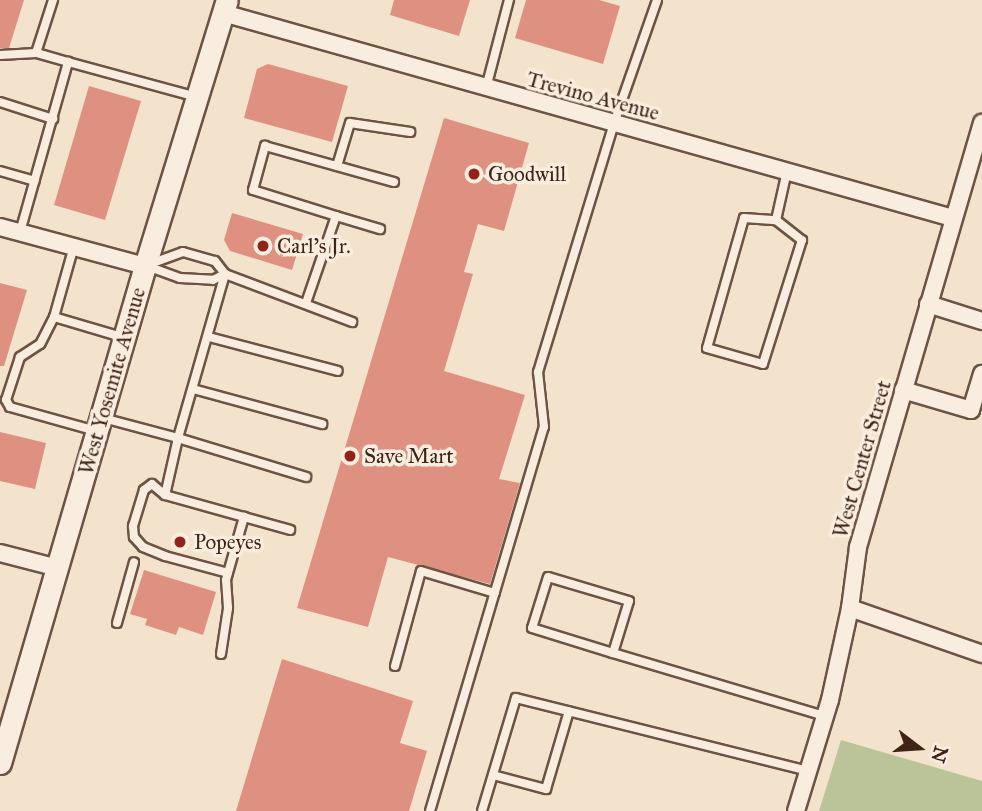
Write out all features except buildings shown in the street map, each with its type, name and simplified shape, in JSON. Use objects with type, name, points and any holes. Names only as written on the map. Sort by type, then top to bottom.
[{"type":"main road","name":"West Yosemite Avenue","points":[[0,763],[145,266],[225,6]]},
{"type":"street","name":"Trevino Avenue","points":[[225,6],[486,88],[953,218]]},
{"type":"street","name":"West Center Street","points":[[796,811],[825,716],[850,608],[858,547],[982,122]]},
{"type":"street","points":[[0,227],[145,266]]},
{"type":"street","points":[[928,304],[982,321]]},
{"type":"street","points":[[903,390],[971,410],[982,374]]},
{"type":"street","points":[[0,553],[58,568]]},
{"type":"street","points":[[850,608],[982,654]]},
{"type":"lane","points":[[36,52],[53,0]]},
{"type":"lane","points":[[486,88],[509,0]]},
{"type":"lane","points":[[430,811],[544,427],[538,372],[614,123],[657,0]]},
{"type":"lane","points":[[0,55],[36,52],[197,97]]},
{"type":"lane","points":[[20,232],[68,62]]},
{"type":"lane","points":[[0,102],[52,119]]},
{"type":"lane","points":[[337,166],[350,122],[410,132]]},
{"type":"lane","points":[[380,229],[253,190],[265,146],[394,182]]},
{"type":"lane","points":[[0,171],[35,181]]},
{"type":"lane","points":[[776,220],[787,171]]},
{"type":"lane","points":[[306,303],[336,216]]},
{"type":"lane","points":[[744,218],[776,220],[802,240],[763,364],[707,348],[744,218]]},
{"type":"lane","points":[[74,246],[54,317],[40,344],[20,358],[6,400],[10,407],[178,438],[306,477]]},
{"type":"lane","points":[[145,266],[183,252],[215,261],[225,274],[352,322]]},
{"type":"lane","points":[[145,266],[180,278],[213,280],[225,274]]},
{"type":"lane","points":[[164,495],[225,274]]},
{"type":"lane","points":[[54,317],[125,338]]},
{"type":"lane","points":[[209,337],[338,371]]},
{"type":"lane","points":[[193,388],[322,424]]},
{"type":"lane","points":[[228,573],[165,556],[143,547],[134,537],[132,526],[144,490],[152,484],[164,495],[290,530]]},
{"type":"lane","points":[[221,654],[226,638],[228,573],[244,517]]},
{"type":"lane","points":[[117,623],[134,562]]},
{"type":"lane","points":[[395,666],[421,571],[495,593]]},
{"type":"lane","points":[[612,653],[629,601],[548,577],[532,628],[612,653],[825,716]]},
{"type":"lane","points":[[482,811],[516,698],[808,771]]},
{"type":"lane","points":[[493,775],[547,789],[569,712]]},
{"type":"green space","points":[[841,740],[982,781],[982,811],[819,811]]},
{"type":"place","name":"Goodwill","points":[[474,174]]},
{"type":"place","name":"Carl's Jr.","points":[[263,246]]},
{"type":"place","name":"Save Mart","points":[[350,456]]},
{"type":"place","name":"Popeyes","points":[[180,542]]}]
